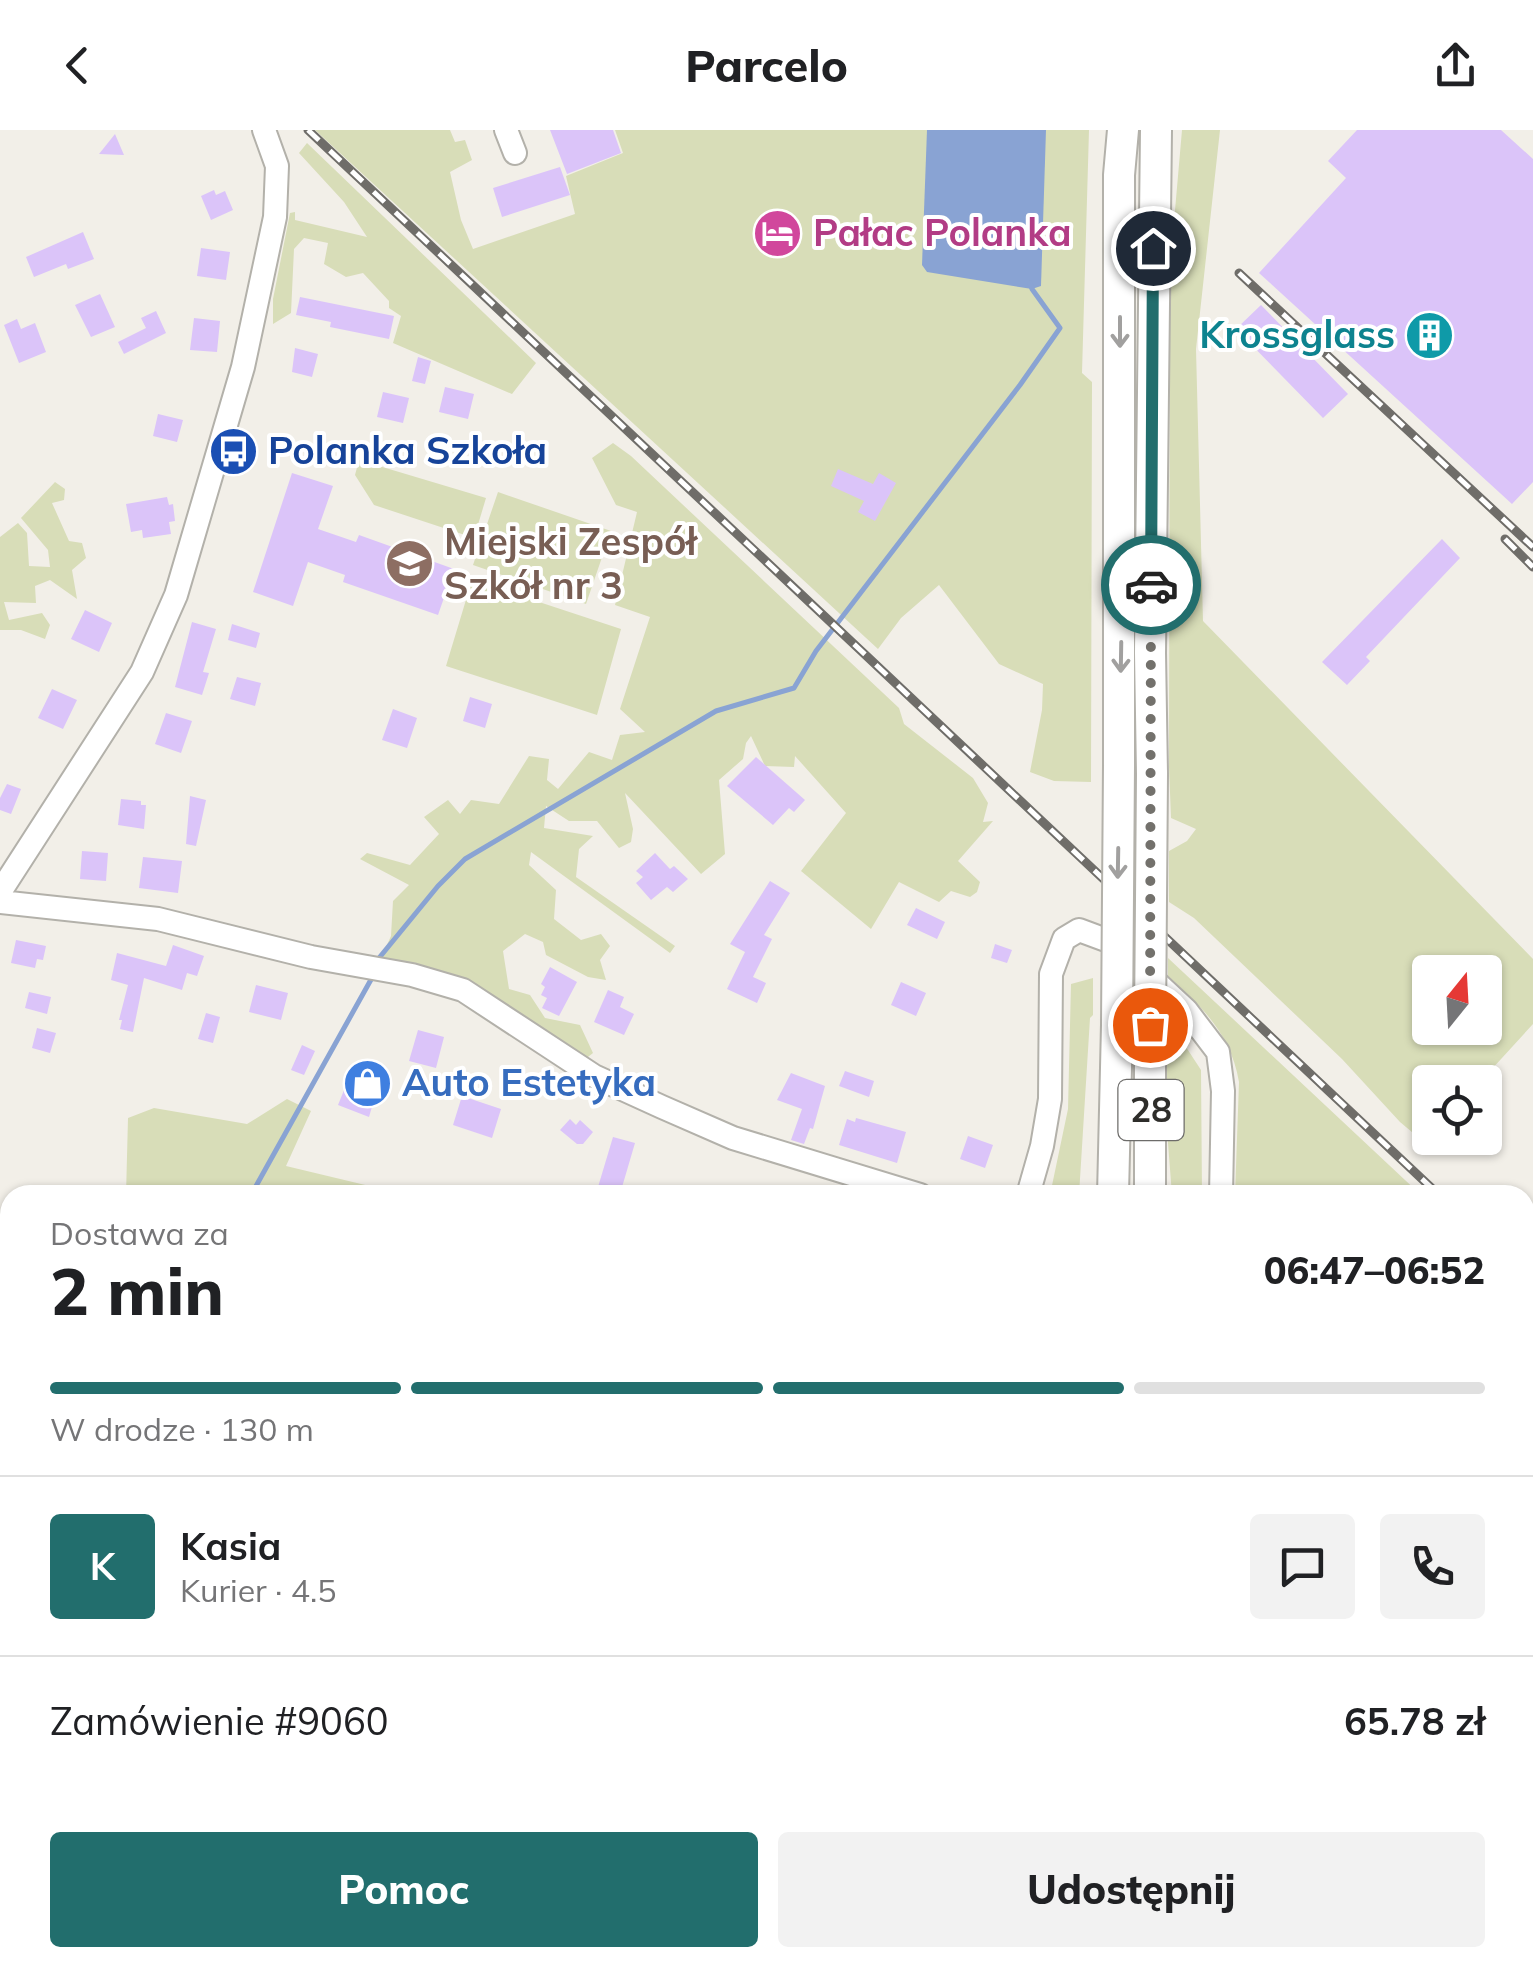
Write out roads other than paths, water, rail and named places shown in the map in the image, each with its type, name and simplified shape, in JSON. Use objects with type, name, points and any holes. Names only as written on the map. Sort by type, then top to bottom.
[{"type":"main road","name":"28","points":[[1112,1185],[1117,1025],[1123,130]]},
{"type":"main road","name":"28","points":[[1150,1185],[1150,616],[1156,130]]},
{"type":"street","points":[[0,892],[142,672],[176,595],[244,367],[275,217],[277,166],[264,130]]},
{"type":"street","points":[[506,130],[515,153]]},
{"type":"street","points":[[0,902],[158,920],[311,957],[412,974],[463,990],[594,1076],[662,1108],[733,1138],[887,1185]]},
{"type":"street","points":[[1031,1185],[1050,1099],[1051,974],[1064,939],[1078,930],[1114,943],[1186,1010],[1218,1052],[1223,1092],[1221,1185]]},
{"type":"water","points":[[927,130],[1046,130],[1041,286],[1032,289],[927,272],[922,265]]},
{"type":"waterway","points":[[379,958],[465,859],[716,711],[794,688],[816,651],[1060,328],[1030,283]]},
{"type":"waterway","points":[[257,1185],[373,976]]},
{"type":"railway","points":[[308,130],[1428,1185]]},
{"type":"railway","points":[[1239,273],[1533,547]]},
{"type":"railway","points":[[1505,539],[1533,567]]},
{"type":"place","name":"Pałac Polanka","points":[[778,233]]},
{"type":"place","name":"Krossglass","points":[[1430,335]]},
{"type":"place","name":"Polanka Szkoła","points":[[233,451]]},
{"type":"place","name":"Miejski Zespół Szkół nr 3","points":[[409,564]]},
{"type":"place","name":"Auto Estetyka","points":[[367,1083]]}]
